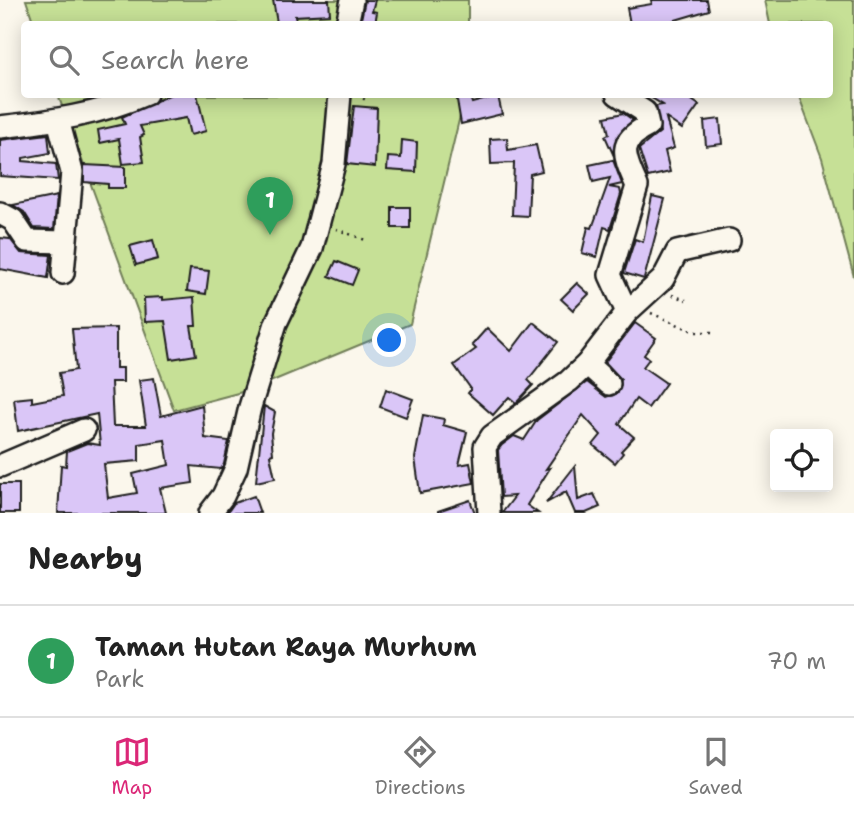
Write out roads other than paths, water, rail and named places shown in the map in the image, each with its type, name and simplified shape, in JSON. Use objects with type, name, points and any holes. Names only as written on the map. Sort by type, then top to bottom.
[{"type":"street","points":[[348,21],[352,0]]},
{"type":"street","points":[[0,127],[58,120],[114,108],[137,98]]},
{"type":"street","points":[[210,513],[223,496],[236,468],[250,407],[276,323],[312,248],[320,224],[334,163],[340,98]]},
{"type":"street","points":[[623,98],[645,112],[648,126],[634,133],[626,144],[625,158],[637,186],[610,275],[632,308]]},
{"type":"street","points":[[58,120],[72,172],[63,273]]},
{"type":"street","points":[[0,213],[13,220],[27,241],[65,242]]},
{"type":"street","points":[[489,513],[486,444],[492,436],[569,381],[587,364],[632,308],[663,279],[680,250],[729,240]]},
{"type":"street","points":[[587,364],[608,384]]},
{"type":"street","points":[[0,466],[84,430]]},
{"type":"place","name":"Taman Hutan Raya Murhum","points":[[270,235]]}]
